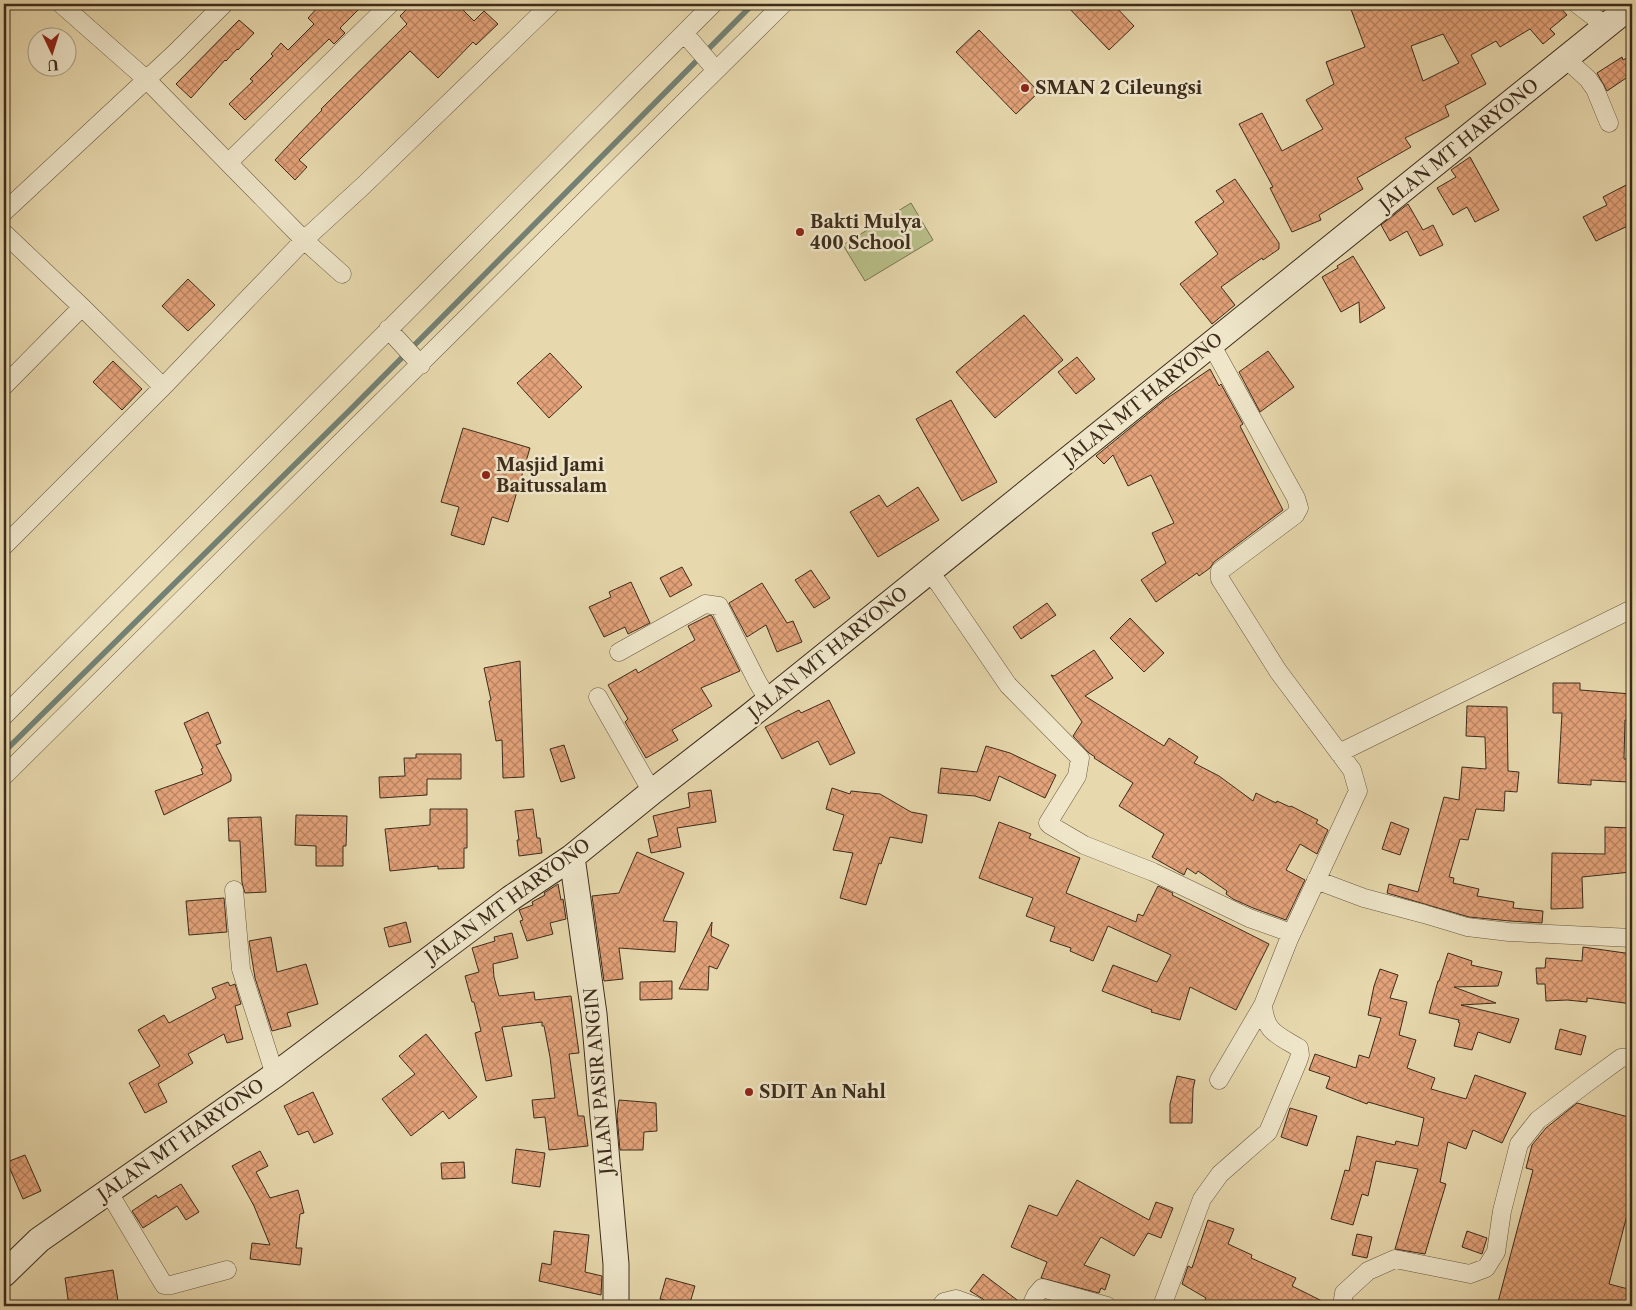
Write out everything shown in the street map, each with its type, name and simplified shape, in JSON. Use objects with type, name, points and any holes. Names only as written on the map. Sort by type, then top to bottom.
[{"type":"main road","name":"JALAN MT HARYONO","points":[[4,1274],[39,1240],[275,1075],[512,898],[572,857],[652,792],[746,720],[768,700],[1632,5]]},
{"type":"main road","name":"JALAN PASIR ANGIN","points":[[572,857],[594,1014],[616,1264],[616,1306]]},
{"type":"street","points":[[61,4],[146,79],[304,240],[342,274]]},
{"type":"street","points":[[4,212],[175,53],[224,4]]},
{"type":"street","points":[[229,162],[390,4]]},
{"type":"street","points":[[4,546],[163,387],[304,240],[364,185],[551,4]]},
{"type":"street","points":[[4,716],[332,388],[393,335],[688,38],[713,4]]},
{"type":"street","points":[[4,776],[417,361],[783,4]]},
{"type":"street","points":[[1577,4],[1606,26]]},
{"type":"street","points":[[688,38],[715,69]]},
{"type":"street","points":[[1566,59],[1588,79],[1595,89],[1609,123]]},
{"type":"street","points":[[4,233],[163,387]]},
{"type":"street","points":[[4,386],[82,307]]},
{"type":"street","points":[[393,335],[417,361]]},
{"type":"street","points":[[1212,344],[1296,498],[1298,508],[1295,515],[1220,571],[1220,579],[1278,671],[1352,770],[1358,791],[1291,933],[1263,1005],[1219,1080]]},
{"type":"street","points":[[928,571],[939,584],[1008,685],[1080,758],[1077,776],[1048,823],[1050,826],[1084,845],[1207,896],[1250,918],[1291,933]]},
{"type":"street","points":[[619,652],[705,604],[719,606],[768,700]]},
{"type":"street","points":[[1339,753],[1632,609]]},
{"type":"street","points":[[598,697],[652,792]]},
{"type":"street","points":[[1316,880],[1364,898],[1467,927],[1509,932],[1632,938]]},
{"type":"street","points":[[234,890],[241,969],[275,1075]]},
{"type":"street","points":[[1162,1306],[1202,1199],[1220,1174],[1268,1132],[1298,1061],[1299,1048],[1270,1031],[1264,1019],[1263,1005]]},
{"type":"street","points":[[1342,1306],[1344,1293],[1362,1276],[1368,1271],[1395,1259],[1470,1274],[1486,1268],[1496,1252],[1502,1210],[1519,1144],[1538,1120],[1621,1058],[1632,1057]]},
{"type":"street","points":[[108,1191],[164,1285],[171,1286],[227,1270]]},
{"type":"street","points":[[1031,1306],[1042,1288],[1107,1306]]},
{"type":"street","points":[[941,1306],[944,1302],[956,1299],[975,1306]]},
{"type":"green space","points":[[911,203],[933,240],[865,281],[843,245]]},
{"type":"building","points":[[321,4],[364,4],[340,28],[345,33],[334,44],[329,39],[245,120],[229,104],[253,81],[250,79],[273,56],[271,54],[281,43],[288,50],[314,24],[308,18]]},
{"type":"building","points":[[412,4],[457,4],[474,21],[484,11],[498,24],[476,45],[473,42],[438,78],[410,51],[299,160],[307,167],[295,180],[275,160],[321,109],[407,24],[400,16]]},
{"type":"building","points":[[1065,4],[1113,4],[1134,26],[1109,50]]},
{"type":"building","points":[[1349,4],[1373,4],[1375,8],[1390,4],[1557,4],[1567,15],[1550,29],[1555,34],[1543,44],[1530,29],[1500,47],[1496,41],[1471,55],[1486,84],[1445,106],[1449,116],[1405,138],[1411,147],[1357,178],[1363,189],[1319,215],[1321,220],[1292,232],[1270,188],[1273,187],[1239,124],[1262,113],[1282,151],[1323,129],[1306,100],[1334,84],[1326,62],[1365,47]],"holes":[[[1443,34],[1459,63],[1423,81],[1411,46]]]},
{"type":"building","points":[[239,20],[254,33],[238,50],[225,60],[191,98],[176,84]]},
{"type":"building","points":[[979,30],[1039,92],[1016,114],[956,52]]},
{"type":"building","points":[[1632,55],[1632,74],[1607,91],[1597,73],[1622,57],[1623,60]]},
{"type":"building","points":[[1470,157],[1499,210],[1475,222],[1467,207],[1453,215],[1437,188],[1456,177],[1451,170]]},
{"type":"building","points":[[1235,179],[1279,243],[1279,249],[1263,260],[1262,258],[1221,287],[1235,305],[1212,324],[1180,284],[1218,254],[1195,222],[1224,202],[1216,191]]},
{"type":"building","points":[[1632,182],[1632,224],[1596,241],[1583,217],[1607,205],[1603,197]]},
{"type":"building","points":[[1408,204],[1423,230],[1433,225],[1443,245],[1420,256],[1407,231],[1390,241],[1381,225]]},
{"type":"building","points":[[1353,256],[1385,308],[1360,323],[1359,302],[1341,312],[1322,277],[1338,268],[1337,266]]},
{"type":"building","points":[[188,279],[215,305],[188,331],[162,306]]},
{"type":"building","points":[[1024,315],[1063,360],[995,418],[956,372]]},
{"type":"building","points":[[1268,351],[1294,387],[1260,412],[1239,372]]},
{"type":"building","points":[[550,353],[582,387],[549,418],[517,383]]},
{"type":"building","points":[[1077,357],[1095,379],[1076,394],[1058,372]]},
{"type":"building","points":[[113,361],[142,389],[122,410],[93,382]]},
{"type":"building","points":[[1210,369],[1219,386],[1221,384],[1243,424],[1240,426],[1283,510],[1214,562],[1210,568],[1199,576],[1197,573],[1156,602],[1141,580],[1166,563],[1152,533],[1174,523],[1151,475],[1128,486],[1113,455],[1104,464],[1096,456],[1166,399]]},
{"type":"building","points":[[951,400],[997,482],[962,501],[916,419]]},
{"type":"building","name":"Masjid Jami Baitussalam","points":[[463,428],[530,448],[508,522],[492,517],[484,545],[451,535],[459,507],[441,502]]},
{"type":"building","points":[[918,487],[939,520],[878,557],[850,512],[879,495],[887,507]]},
{"type":"building","points":[[682,567],[692,585],[670,597],[660,578]]},
{"type":"building","points":[[811,570],[830,598],[814,608],[795,580]]},
{"type":"building","points":[[631,582],[650,623],[628,634],[625,627],[604,637],[589,607],[611,597],[609,592]]},
{"type":"building","points":[[762,583],[787,623],[793,621],[802,642],[777,652],[766,625],[747,637],[729,603]]},
{"type":"building","points":[[1047,603],[1056,615],[1021,639],[1013,627]]},
{"type":"building","points":[[710,615],[740,671],[701,688],[712,706],[672,730],[678,740],[646,758],[625,722],[628,719],[608,685],[636,669],[638,673],[695,640],[688,626]]},
{"type":"building","points":[[1130,618],[1164,653],[1144,672],[1110,638]]},
{"type":"building","points":[[1094,650],[1113,678],[1085,696],[1164,746],[1169,738],[1198,757],[1194,763],[1219,776],[1253,801],[1256,793],[1276,803],[1277,801],[1291,806],[1318,820],[1316,823],[1328,830],[1317,854],[1300,844],[1286,870],[1305,880],[1286,920],[1233,899],[1226,894],[1227,891],[1198,871],[1196,874],[1187,868],[1184,875],[1152,857],[1164,834],[1119,806],[1133,783],[1094,758],[1073,736],[1082,722],[1051,675],[1054,676]]},
{"type":"building","points":[[520,661],[524,777],[503,778],[502,740],[496,741],[489,701],[491,700],[484,668]]},
{"type":"building","points":[[1553,683],[1580,683],[1580,690],[1632,694],[1632,721],[1625,720],[1624,759],[1630,759],[1628,782],[1591,780],[1591,785],[1558,783],[1562,713],[1553,713]]},
{"type":"building","points":[[829,700],[855,753],[830,765],[818,741],[782,759],[765,727],[799,710],[801,713]]},
{"type":"building","points":[[1467,706],[1507,707],[1508,771],[1519,772],[1517,792],[1505,791],[1504,811],[1476,809],[1468,840],[1460,839],[1449,877],[1454,878],[1453,883],[1479,889],[1477,896],[1514,902],[1513,908],[1543,911],[1542,923],[1469,917],[1387,893],[1389,884],[1418,892],[1444,797],[1459,800],[1462,767],[1486,769],[1485,737],[1466,736]]},
{"type":"building","points":[[208,712],[221,743],[216,745],[231,775],[231,781],[164,815],[155,791],[203,774],[201,769],[203,768],[184,723]]},
{"type":"building","points":[[564,745],[575,778],[561,782],[550,749]]},
{"type":"building","points":[[986,746],[1010,753],[1056,775],[1045,798],[999,776],[990,801],[975,796],[938,793],[941,768],[977,772]]},
{"type":"building","points":[[416,754],[461,754],[461,779],[427,779],[427,795],[380,798],[379,777],[405,776],[404,758],[416,758]]},
{"type":"building","points":[[832,788],[850,794],[851,791],[880,794],[911,812],[927,815],[922,843],[890,837],[881,864],[879,863],[866,905],[840,898],[853,853],[833,850],[844,815],[826,809]]},
{"type":"building","points":[[711,790],[716,822],[677,828],[681,847],[651,853],[648,839],[658,836],[653,816],[690,807],[688,793]]},
{"type":"building","points":[[430,809],[467,809],[467,848],[464,848],[464,868],[438,869],[438,866],[390,871],[385,829],[430,825]]},
{"type":"building","points":[[533,809],[537,838],[540,838],[542,853],[519,856],[515,811]]},
{"type":"building","points":[[296,815],[347,816],[346,846],[343,846],[343,866],[316,866],[316,846],[295,845]]},
{"type":"building","points":[[261,817],[266,892],[245,893],[242,883],[240,841],[229,841],[228,818]]},
{"type":"building","points":[[999,822],[1031,834],[1029,838],[1080,858],[1066,893],[1136,922],[1138,914],[1143,916],[1158,886],[1269,944],[1236,1010],[1190,987],[1180,1020],[1151,1012],[1152,1010],[1102,991],[1113,965],[1157,982],[1171,955],[1108,926],[1093,961],[1070,951],[1071,948],[1050,941],[1055,927],[1026,916],[1033,898],[979,878]]},
{"type":"building","points":[[1391,822],[1409,829],[1400,855],[1382,849]]},
{"type":"building","points":[[1605,827],[1631,828],[1630,848],[1628,848],[1631,872],[1582,877],[1583,908],[1551,909],[1552,853],[1605,854]]},
{"type":"building","points":[[637,852],[684,873],[663,921],[677,922],[675,952],[619,948],[623,979],[604,981],[592,896],[619,893]]},
{"type":"building","points":[[558,884],[561,900],[563,899],[566,919],[550,923],[553,934],[527,941],[520,921],[523,920],[519,910],[533,905],[532,902],[545,895],[544,893]]},
{"type":"building","points":[[224,898],[227,932],[189,935],[186,901]]},
{"type":"building","points":[[406,922],[411,942],[389,947],[384,928]]},
{"type":"building","points":[[712,922],[711,936],[729,945],[717,969],[709,966],[708,990],[679,989]]},
{"type":"building","points":[[512,933],[518,958],[493,964],[499,996],[534,992],[535,1000],[571,996],[579,1053],[569,1054],[578,1116],[584,1116],[588,1146],[549,1150],[545,1117],[534,1118],[532,1100],[555,1098],[550,1057],[542,1022],[502,1027],[512,1076],[486,1081],[475,1033],[481,1031],[465,976],[479,972],[472,948],[495,941],[494,937]]},
{"type":"building","points":[[271,937],[277,972],[306,964],[318,1004],[287,1013],[291,1026],[272,1031],[255,978],[249,941]]},
{"type":"building","points":[[1583,947],[1632,954],[1632,1004],[1587,998],[1587,1002],[1567,1000],[1546,1001],[1545,984],[1537,984],[1536,968],[1545,968],[1546,958],[1582,961]]},
{"type":"building","points":[[1448,953],[1472,961],[1471,965],[1502,972],[1498,986],[1454,987],[1496,1003],[1461,1005],[1519,1019],[1510,1043],[1478,1032],[1472,1050],[1454,1046],[1460,1023],[1458,1022],[1459,1020],[1429,1013]]},
{"type":"building","points":[[1380,969],[1398,975],[1390,998],[1407,1002],[1399,1035],[1416,1040],[1407,1068],[1435,1078],[1431,1089],[1466,1099],[1475,1075],[1526,1093],[1502,1143],[1473,1130],[1466,1149],[1448,1142],[1440,1182],[1446,1184],[1425,1254],[1395,1249],[1418,1169],[1376,1161],[1368,1196],[1362,1194],[1353,1225],[1331,1219],[1345,1170],[1349,1171],[1357,1136],[1395,1145],[1396,1141],[1418,1146],[1424,1118],[1368,1102],[1367,1104],[1326,1088],[1330,1077],[1309,1070],[1315,1054],[1356,1068],[1359,1055],[1369,1058],[1381,1018],[1368,1015],[1374,986]]},
{"type":"building","points":[[672,981],[672,999],[640,1000],[640,982]]},
{"type":"building","points":[[228,982],[230,986],[235,984],[241,1004],[235,1006],[243,1039],[227,1043],[224,1034],[188,1054],[193,1063],[158,1084],[167,1102],[145,1113],[129,1083],[160,1066],[138,1030],[164,1015],[169,1023],[190,1012],[216,998],[212,988]]},
{"type":"building","points":[[1560,1029],[1586,1036],[1581,1055],[1555,1049]]},
{"type":"building","points":[[426,1034],[477,1097],[449,1119],[443,1111],[411,1136],[382,1099],[415,1074],[399,1056]]},
{"type":"building","points":[[1177,1076],[1195,1080],[1192,1123],[1170,1123],[1170,1104]]},
{"type":"building","points":[[313,1092],[333,1134],[314,1143],[308,1131],[298,1135],[284,1106]]},
{"type":"building","points":[[619,1100],[656,1103],[657,1131],[644,1132],[643,1150],[620,1150],[617,1115]]},
{"type":"building","points":[[1577,1103],[1632,1118],[1632,1196],[1609,1284],[1632,1290],[1632,1306],[1497,1306],[1533,1170],[1526,1168],[1532,1145],[1546,1128]]},
{"type":"building","points":[[1290,1108],[1317,1116],[1307,1146],[1281,1137]]},
{"type":"building","points":[[516,1149],[545,1153],[540,1187],[512,1183]]},
{"type":"building","points":[[260,1151],[268,1166],[256,1172],[270,1198],[298,1190],[304,1213],[300,1214],[296,1248],[302,1248],[300,1265],[250,1259],[252,1243],[270,1245],[254,1206],[232,1166]]},
{"type":"building","points":[[25,1155],[41,1191],[23,1199],[7,1162]]},
{"type":"building","points":[[464,1162],[465,1178],[442,1179],[441,1163]]},
{"type":"building","points":[[1077,1180],[1149,1220],[1156,1202],[1173,1208],[1161,1238],[1148,1233],[1134,1256],[1101,1237],[1084,1265],[1110,1275],[1105,1290],[1101,1288],[1099,1293],[1041,1278],[1047,1262],[1011,1247],[1029,1205],[1057,1216]]},
{"type":"building","points":[[181,1184],[199,1212],[186,1220],[177,1206],[143,1228],[132,1211],[156,1195],[158,1198]]},
{"type":"building","points":[[1208,1220],[1234,1229],[1228,1244],[1252,1255],[1251,1258],[1296,1278],[1292,1286],[1332,1306],[1202,1306],[1206,1298],[1182,1284],[1188,1266],[1192,1268]]},
{"type":"building","points":[[554,1231],[589,1235],[585,1272],[602,1276],[601,1295],[539,1281],[542,1263],[551,1265]]},
{"type":"building","points":[[1467,1231],[1487,1238],[1482,1254],[1462,1247]]},
{"type":"building","points":[[1357,1234],[1372,1237],[1367,1258],[1352,1255]]},
{"type":"building","points":[[113,1270],[118,1301],[84,1306],[69,1306],[65,1278]]},
{"type":"building","points":[[983,1274],[1021,1303],[1020,1306],[990,1306],[970,1291]]},
{"type":"building","points":[[666,1278],[695,1286],[689,1306],[660,1299]]},
{"type":"waterway","points":[[4,752],[351,409],[753,4]]},
{"type":"place","name":"SMAN 2 Cileungsi","points":[[1025,88]]},
{"type":"place","name":"Bakti Mulya 400 School","points":[[800,232]]},
{"type":"place","name":"Masjid Jami Baitussalam","points":[[486,475]]},
{"type":"place","name":"SDIT An Nahl","points":[[749,1092]]}]
